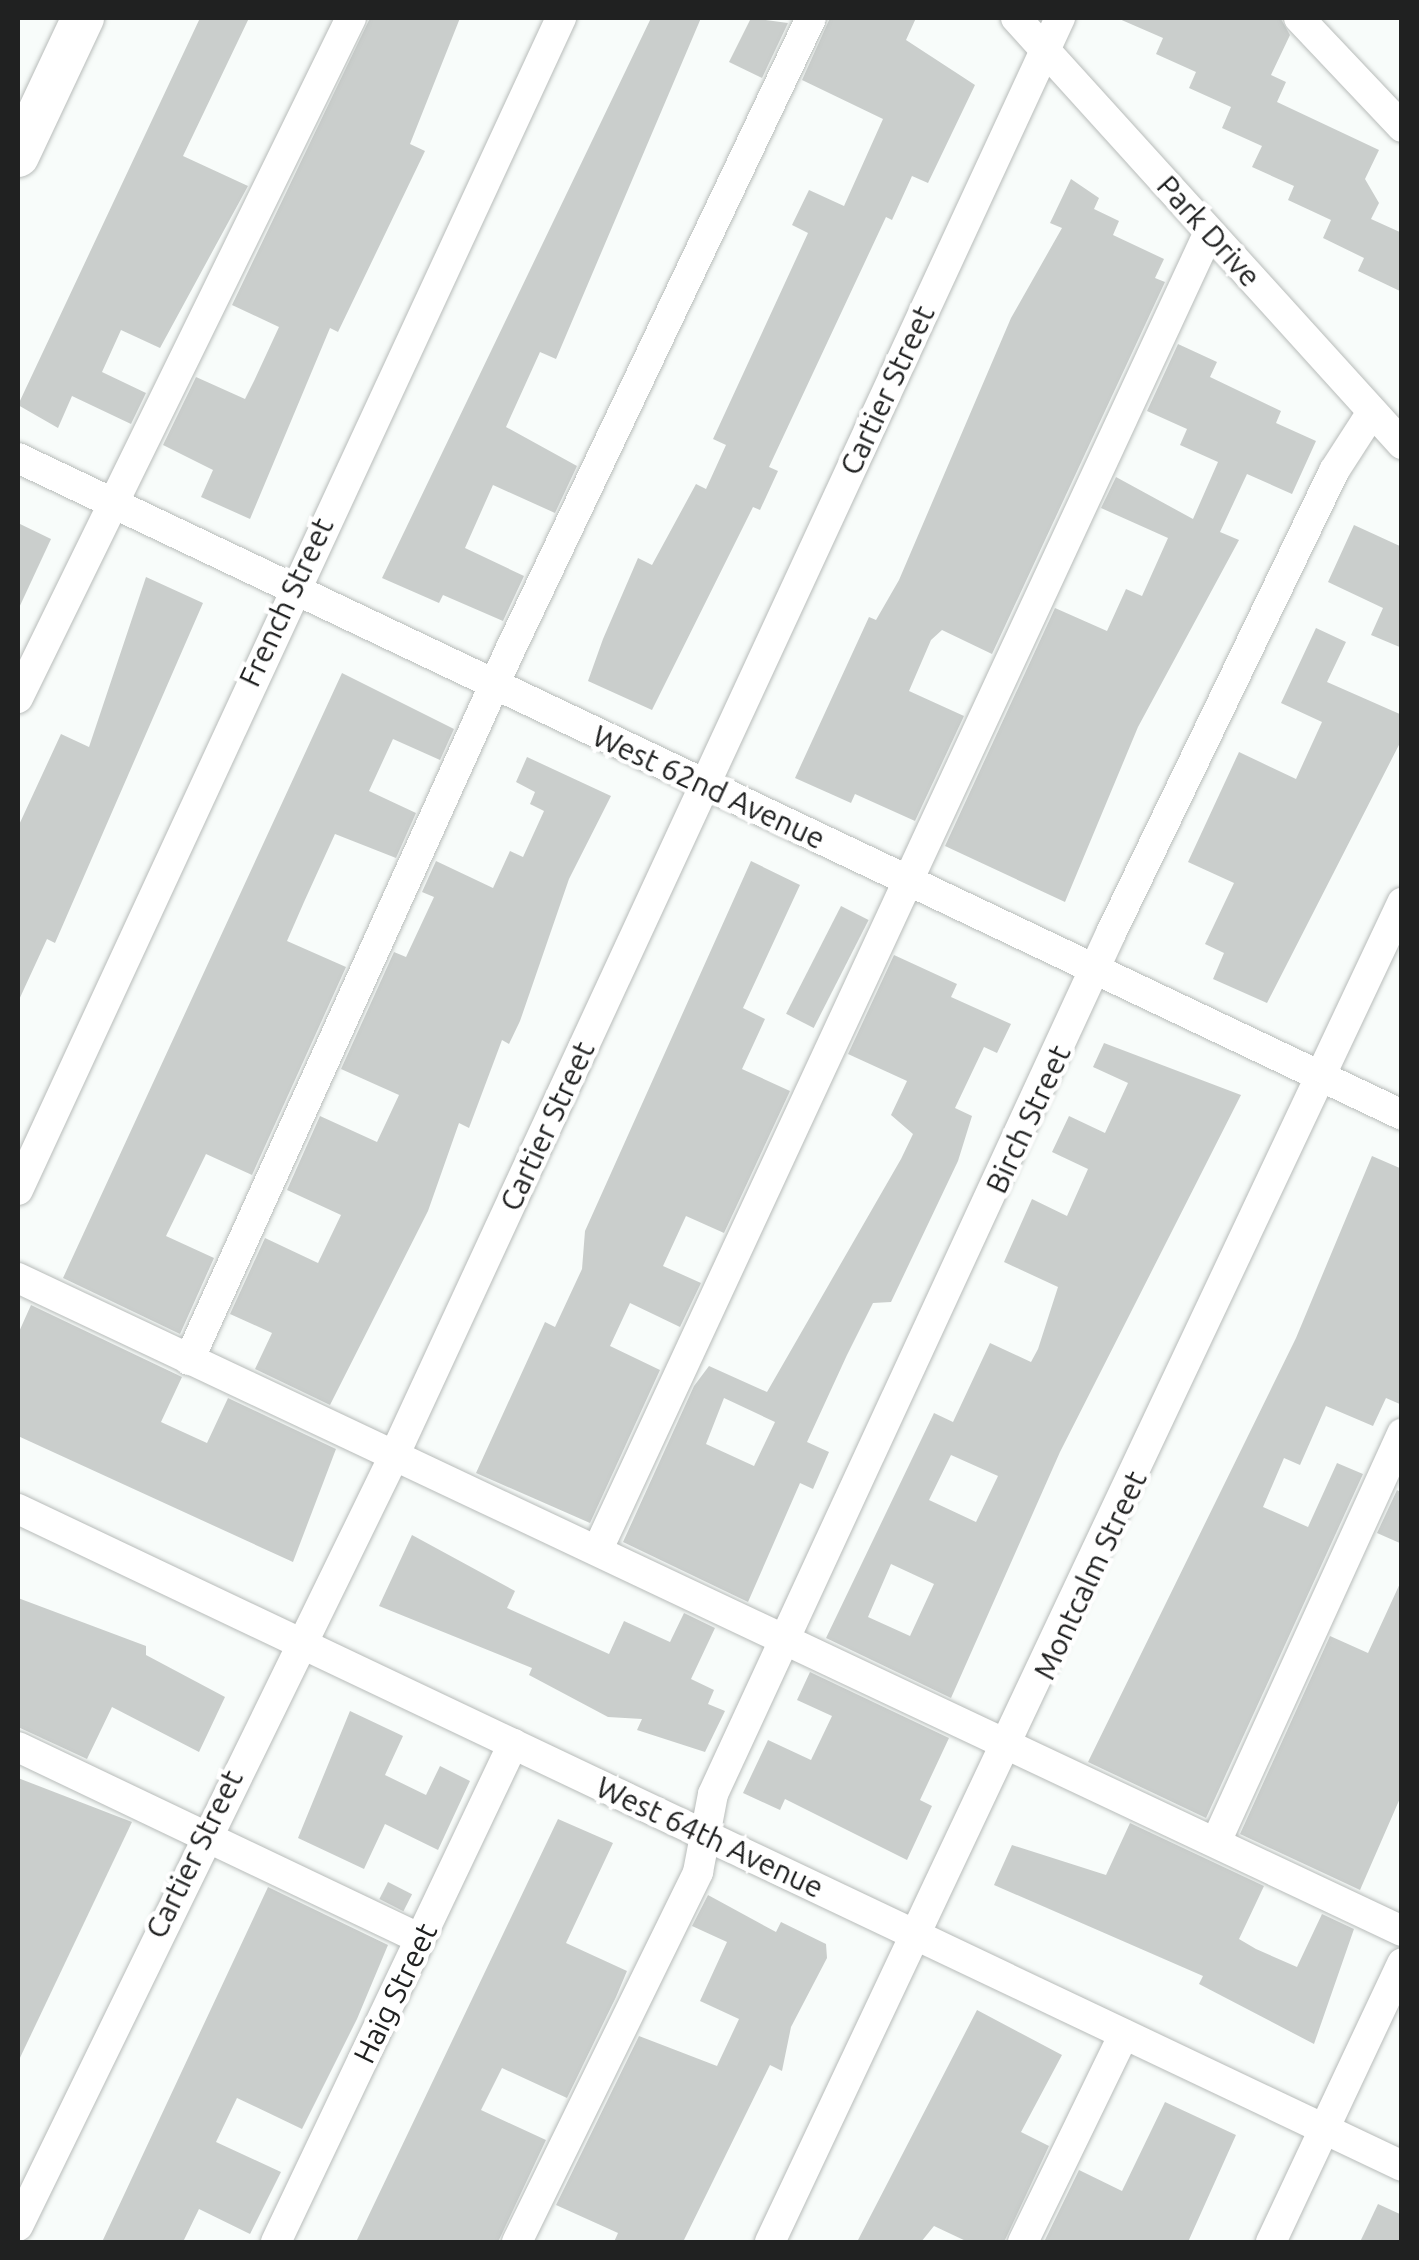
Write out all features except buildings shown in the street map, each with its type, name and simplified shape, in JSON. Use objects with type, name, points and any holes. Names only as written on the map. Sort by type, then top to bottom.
[{"type":"highway","points":[[18,156],[81,18]]},
{"type":"street","points":[[18,698],[116,505],[351,18]]},
{"type":"street","name":"French Street","points":[[18,1190],[290,590],[562,18]]},
{"type":"street","points":[[190,1360],[495,685],[812,18]]},
{"type":"street","name":"Park Drive","points":[[1016,18],[1402,444]]},
{"type":"street","name":"Cartier Street","points":[[18,2226],[203,1836],[394,1456],[1060,18]]},
{"type":"street","points":[[1299,18],[1402,127]]},
{"type":"street","points":[[598,1549],[1210,232]]},
{"type":"street","name":"Birch Street","points":[[517,2242],[698,1872],[713,1794],[790,1639],[1096,970],[1334,471],[1372,412]]},
{"type":"street","name":"West 62nd Avenue","points":[[18,458],[1402,1115]]},
{"type":"street","name":"Montcalm Street","points":[[770,2242],[1010,1746],[1402,904]]},
{"type":"street","points":[[18,1278],[1402,1931]]},
{"type":"street","points":[[1216,1842],[1402,1433]]},
{"type":"street","name":"West 64th Avenue","points":[[18,1509],[1402,2166]]},
{"type":"street","name":"Haig Street","points":[[276,2242],[513,1744]]},
{"type":"street","points":[[18,1747],[420,1939]]},
{"type":"street","points":[[1270,2242],[1402,1963]]},
{"type":"street","points":[[1024,2242],[1124,2034]]}]
